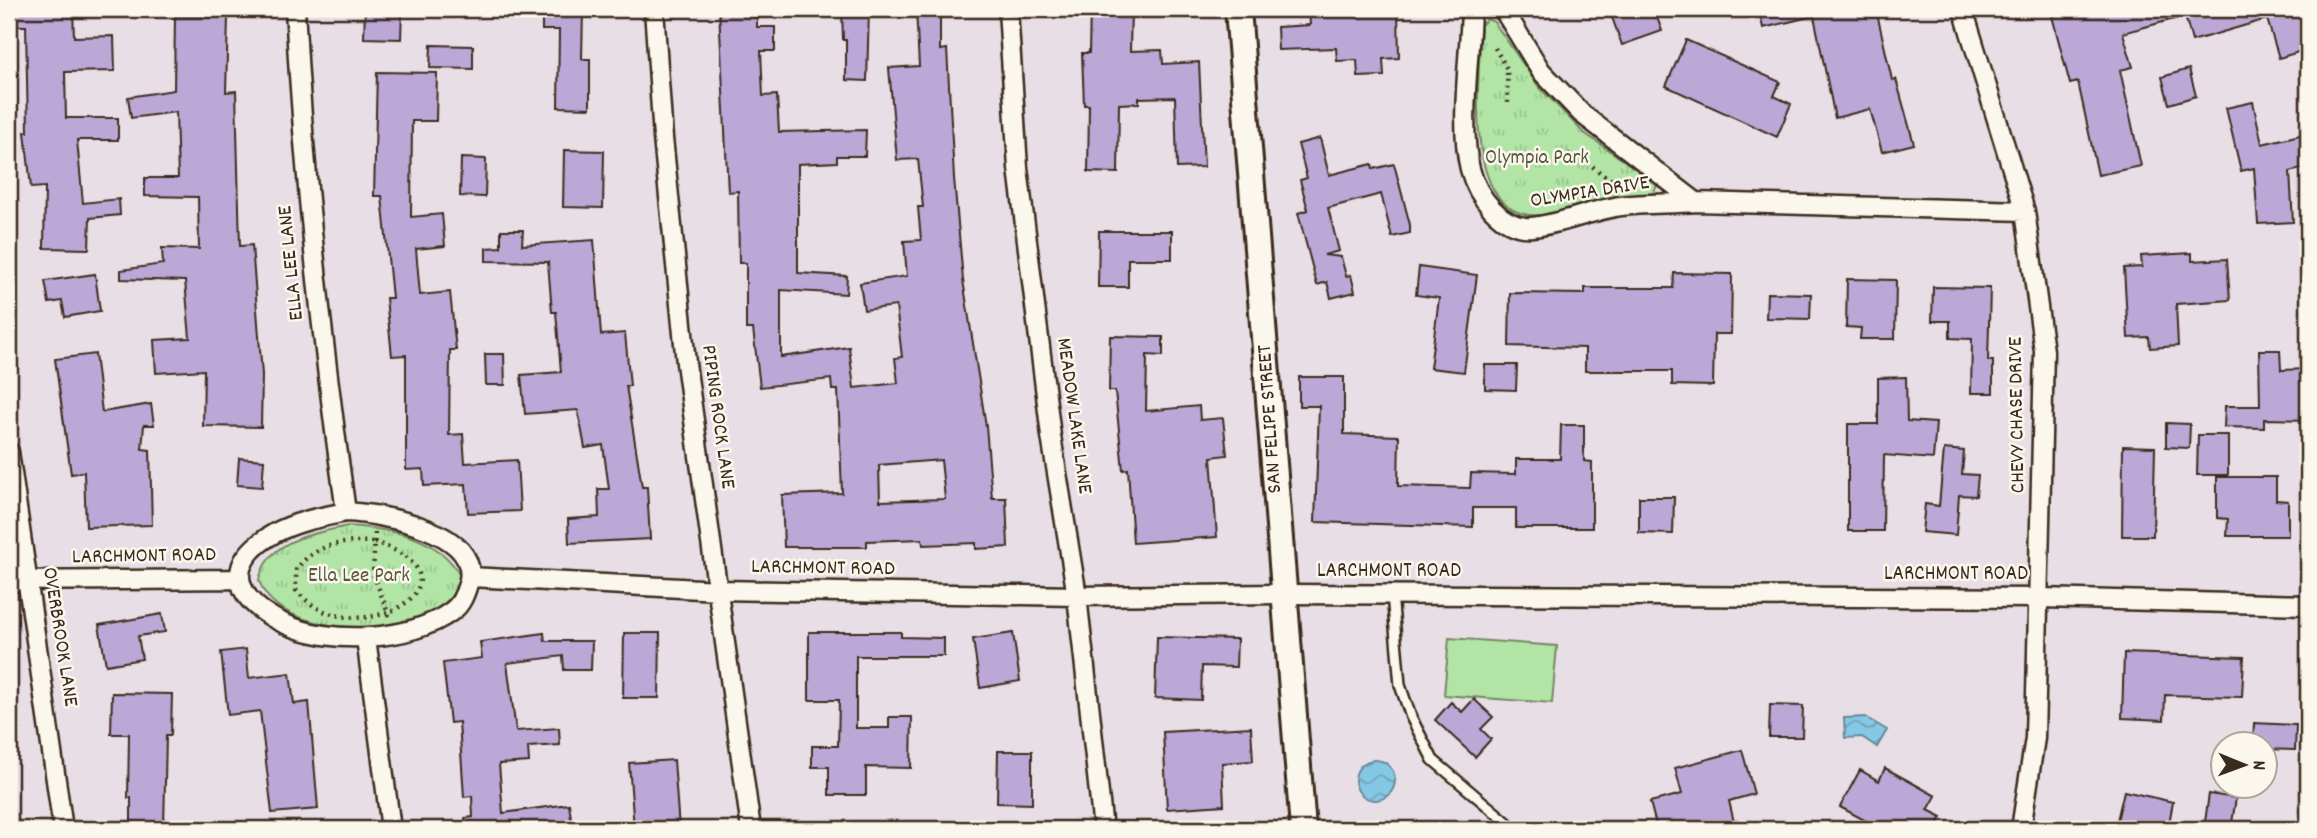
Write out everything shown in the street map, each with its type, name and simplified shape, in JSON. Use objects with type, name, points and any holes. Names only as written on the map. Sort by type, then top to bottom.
[{"type":"main road","name":"SAN FELIPE STREET","points":[[1238,9],[1303,829]]},
{"type":"street","name":"ELLA LEE LANE","points":[[295,9],[302,148],[326,368],[346,512]]},
{"type":"street","name":"PIPING ROCK LANE","points":[[654,9],[663,138],[686,363],[751,829]]},
{"type":"street","name":"MEADOW LAKE LANE","points":[[1008,9],[1018,168],[1051,436],[1077,596],[1103,829]]},
{"type":"street","name":"OLYMPIA DRIVE","points":[[1471,9],[1466,138],[1470,171],[1495,213],[1511,224],[1530,227],[1584,217],[1619,206],[1696,202],[2025,211]]},
{"type":"street","name":"OLYMPIA DRIVE","points":[[1503,9],[1541,72],[1583,114],[1696,202]]},
{"type":"street","name":"CHEVY CHASE DRIVE","points":[[1963,9],[2025,211],[2044,351],[2035,738],[2021,829]]},
{"type":"street","name":"OVERBROOK LANE","points":[[9,452],[18,581],[63,829]]},
{"type":"street","points":[[346,512],[381,514],[443,537],[452,542],[464,557],[470,577],[464,596],[453,611],[397,633],[366,638],[326,634],[286,625],[253,604],[245,596],[238,579],[242,562],[254,547],[277,532],[311,519],[346,512]]},
{"type":"street","name":"LARCHMONT ROAD","points":[[470,577],[719,590],[1077,596],[1392,594],[2040,598],[2308,605]]},
{"type":"street","name":"LARCHMONT ROAD","points":[[18,581],[238,579]]},
{"type":"street","points":[[366,638],[391,829]]},
{"type":"lane","points":[[1392,594],[1400,685],[1427,749],[1433,760],[1515,829]]},
{"type":"path","points":[[1470,48],[1495,48],[1518,33]]},
{"type":"path","points":[[1495,48],[1507,69],[1508,103]]},
{"type":"path","points":[[1619,206],[1620,183],[1633,153]]},
{"type":"path","points":[[1567,154],[1582,156],[1597,173],[1620,183]]},
{"type":"path","points":[[375,530],[373,573],[390,624]]},
{"type":"path","points":[[325,533],[327,546]]},
{"type":"path","points":[[374,542],[404,555],[420,575],[416,596],[388,614],[357,617],[334,614],[311,606],[296,590],[296,570],[310,554],[327,546],[374,542]]},
{"type":"green space","name":"Olympia Park","points":[[1487,19],[1494,22],[1539,87],[1583,132],[1653,181],[1657,186],[1652,195],[1543,215],[1530,215],[1508,207],[1493,189],[1484,164],[1479,135],[1481,25]]},
{"type":"green space","name":"Ella Lee Park","points":[[348,526],[380,529],[427,543],[451,562],[460,576],[452,595],[430,613],[406,622],[346,627],[317,623],[291,614],[271,599],[259,580],[272,555],[282,547],[307,536]]},
{"type":"green space","points":[[1449,638],[1557,646],[1552,703],[1444,695]]},
{"type":"water","points":[[1865,717],[1887,730],[1877,747],[1862,737],[1845,738],[1844,718]]},
{"type":"water","points":[[1375,760],[1389,766],[1395,780],[1389,794],[1375,800],[1361,794],[1355,780],[1361,766]]},
{"type":"building","points":[[16,9],[73,9],[74,37],[114,36],[115,71],[65,72],[66,118],[118,118],[118,140],[77,140],[83,203],[119,199],[120,215],[90,218],[89,249],[44,248],[45,187],[31,188],[25,132],[28,132],[26,26],[16,26]]},
{"type":"building","points":[[365,9],[402,9],[401,39],[364,38]]},
{"type":"building","points":[[542,9],[583,9],[582,59],[590,59],[590,108],[558,107],[559,30],[542,30]]},
{"type":"building","points":[[719,9],[757,9],[757,27],[775,27],[775,51],[761,51],[763,96],[777,95],[779,132],[866,130],[865,156],[837,156],[837,162],[798,164],[798,273],[847,276],[846,294],[781,290],[781,357],[849,347],[854,388],[898,383],[895,358],[902,357],[896,306],[864,310],[860,283],[907,276],[904,241],[921,240],[918,207],[923,207],[918,159],[897,160],[889,68],[919,66],[916,9],[940,9],[940,50],[947,49],[963,280],[986,426],[992,498],[1006,498],[1008,547],[976,549],[976,543],[923,545],[922,539],[867,541],[867,547],[784,547],[782,495],[842,493],[838,390],[832,390],[831,379],[760,387],[753,329],[746,329],[746,263],[739,263],[738,191],[728,192]],"holes":[[[941,460],[945,499],[880,501],[879,465]]]},
{"type":"building","points":[[842,9],[869,9],[867,81],[846,80],[846,40],[843,40]]},
{"type":"building","points":[[1090,9],[1131,9],[1130,51],[1162,50],[1163,64],[1199,62],[1204,167],[1177,168],[1175,97],[1139,98],[1139,103],[1119,104],[1118,173],[1088,172],[1089,105],[1084,105],[1082,53],[1089,53]]},
{"type":"building","points":[[1309,9],[1398,9],[1399,58],[1383,59],[1384,76],[1358,77],[1357,60],[1337,61],[1336,48],[1278,50],[1277,27],[1310,25]]},
{"type":"building","points":[[1609,9],[1654,9],[1662,31],[1622,45]]},
{"type":"building","points":[[1759,9],[1876,9],[1892,80],[1896,79],[1914,144],[1882,152],[1870,109],[1835,118],[1814,16],[1763,28]]},
{"type":"building","points":[[2079,9],[2191,9],[2192,14],[2208,9],[2308,9],[2308,49],[2279,58],[2267,19],[2192,41],[2185,16],[2123,33],[2133,67],[2120,70],[2141,166],[2098,175],[2078,82],[2070,84],[2052,16]]},
{"type":"building","points":[[175,16],[228,17],[226,92],[236,91],[240,246],[252,245],[262,375],[261,427],[203,426],[204,370],[156,373],[154,340],[190,338],[185,281],[121,279],[121,270],[163,264],[162,248],[199,249],[198,197],[145,196],[145,178],[178,178],[176,112],[131,118],[128,97],[174,90]]},
{"type":"building","points":[[1686,40],[1780,82],[1774,96],[1791,104],[1777,137],[1666,86]]},
{"type":"building","points":[[431,45],[473,46],[473,69],[430,68]]},
{"type":"building","points":[[2189,69],[2196,96],[2169,104],[2162,77]]},
{"type":"building","points":[[377,72],[437,73],[436,121],[412,121],[411,217],[442,214],[445,246],[416,249],[420,295],[450,292],[456,350],[450,350],[449,435],[463,434],[465,463],[517,460],[520,511],[468,513],[466,484],[424,486],[423,469],[406,470],[406,355],[392,356],[386,298],[392,298],[382,196],[374,196]]},
{"type":"building","points":[[2253,102],[2262,144],[2308,133],[2308,167],[2290,172],[2293,222],[2258,224],[2254,168],[2241,171],[2226,108]]},
{"type":"building","points":[[1320,138],[1329,175],[1372,164],[1373,169],[1394,164],[1410,225],[1410,233],[1392,237],[1381,194],[1328,208],[1339,251],[1324,255],[1341,257],[1346,276],[1351,275],[1355,292],[1331,298],[1327,282],[1317,285],[1298,213],[1308,210],[1300,180],[1307,178],[1298,144]]},
{"type":"building","points":[[564,150],[604,151],[603,208],[563,207]]},
{"type":"building","points":[[461,158],[486,159],[485,197],[460,196]]},
{"type":"building","points":[[501,230],[523,230],[522,245],[594,240],[601,335],[625,333],[630,386],[626,386],[642,487],[647,487],[650,539],[569,543],[568,519],[599,517],[598,489],[609,489],[603,445],[585,448],[578,410],[525,414],[521,375],[561,372],[556,312],[552,312],[548,262],[486,261],[486,248],[501,247]]},
{"type":"building","points":[[1099,231],[1172,231],[1172,259],[1128,259],[1128,287],[1098,287]]},
{"type":"building","points":[[2192,253],[2192,261],[2227,259],[2230,300],[2176,304],[2178,346],[2150,348],[2149,337],[2128,338],[2124,268],[2142,267],[2141,256]]},
{"type":"building","points":[[1419,267],[1477,275],[1464,372],[1430,368],[1439,298],[1416,295]]},
{"type":"building","points":[[1674,273],[1732,274],[1731,334],[1714,334],[1713,386],[1672,385],[1672,371],[1585,371],[1585,348],[1509,346],[1510,293],[1585,294],[1585,288],[1673,288]]},
{"type":"building","points":[[95,274],[100,311],[65,317],[62,301],[49,303],[45,281]]},
{"type":"building","points":[[1847,279],[1896,280],[1895,339],[1860,339],[1861,328],[1846,327]]},
{"type":"building","points":[[1933,287],[1990,288],[1988,361],[1993,361],[1993,393],[1971,393],[1972,339],[1950,338],[1950,321],[1932,321]]},
{"type":"building","points":[[1767,293],[1811,294],[1810,319],[1766,318]]},
{"type":"building","points":[[1110,336],[1163,337],[1163,356],[1147,355],[1146,411],[1199,406],[1200,420],[1223,418],[1227,455],[1211,457],[1217,537],[1133,543],[1128,469],[1123,470],[1115,391],[1109,391]]},
{"type":"building","points":[[2259,350],[2280,350],[2281,370],[2307,369],[2308,420],[2264,419],[2264,428],[2224,427],[2225,406],[2260,406]]},
{"type":"building","points":[[95,354],[102,412],[151,404],[154,425],[144,425],[142,449],[150,450],[152,525],[86,527],[84,472],[71,474],[55,359]]},
{"type":"building","points":[[485,354],[504,354],[505,385],[486,385]]},
{"type":"building","points":[[1485,365],[1517,365],[1516,390],[1485,389]]},
{"type":"building","points":[[1299,377],[1344,377],[1344,434],[1399,436],[1398,486],[1470,488],[1471,473],[1516,474],[1516,459],[1560,459],[1561,425],[1584,425],[1584,461],[1592,462],[1592,528],[1516,528],[1516,508],[1473,508],[1473,527],[1315,522],[1319,406],[1299,406]]},
{"type":"building","points":[[1906,377],[1907,421],[1936,423],[1933,459],[1884,455],[1883,531],[1848,531],[1848,424],[1878,424],[1878,378]]},
{"type":"building","points":[[2166,423],[2190,424],[2189,448],[2166,447]]},
{"type":"building","points":[[2198,435],[2228,435],[2228,475],[2197,475]]},
{"type":"building","points":[[2123,446],[2155,447],[2153,536],[2122,536]]},
{"type":"building","points":[[1944,449],[1964,451],[1962,474],[1978,475],[1976,496],[1959,495],[1956,535],[1922,532],[1925,504],[1939,506]]},
{"type":"building","points":[[239,458],[264,460],[262,487],[237,485]]},
{"type":"building","points":[[2217,477],[2276,477],[2276,500],[2288,501],[2288,536],[2227,536],[2228,519],[2217,518]]},
{"type":"building","points":[[1639,497],[1674,497],[1673,534],[1639,533]]},
{"type":"building","points":[[162,614],[165,632],[138,636],[142,659],[106,665],[99,625]]},
{"type":"building","points":[[809,632],[901,632],[901,637],[944,638],[944,656],[856,656],[856,728],[889,728],[889,717],[912,717],[911,768],[866,767],[866,795],[829,795],[829,767],[812,767],[812,746],[838,746],[839,700],[809,700]]},
{"type":"building","points":[[544,633],[545,641],[592,641],[591,670],[564,670],[563,656],[507,663],[516,731],[559,728],[560,745],[528,747],[529,762],[499,764],[503,813],[569,804],[572,825],[541,829],[466,829],[465,818],[473,817],[472,796],[464,797],[459,722],[450,723],[443,663],[482,658],[480,642]]},
{"type":"building","points":[[624,633],[660,633],[659,698],[623,698]]},
{"type":"building","points":[[1013,633],[1020,681],[980,688],[973,639]]},
{"type":"building","points":[[1157,637],[1237,639],[1236,667],[1202,666],[1201,700],[1155,698]]},
{"type":"building","points":[[246,649],[249,678],[290,673],[294,704],[309,702],[318,809],[272,813],[260,711],[228,715],[221,652]]},
{"type":"building","points":[[2124,653],[2244,657],[2242,697],[2165,695],[2164,720],[2122,718]]},
{"type":"building","points":[[112,693],[172,694],[171,735],[166,735],[164,829],[131,829],[131,798],[128,798],[129,734],[111,734]]},
{"type":"building","points":[[1474,699],[1493,717],[1481,729],[1491,739],[1475,757],[1435,720],[1451,702],[1462,712]]},
{"type":"building","points":[[1770,705],[1803,706],[1802,737],[1769,737]]},
{"type":"building","points":[[2254,723],[2296,725],[2295,750],[2278,749],[2278,730],[2254,730]]},
{"type":"building","points":[[1251,727],[1253,761],[1222,763],[1224,805],[1167,809],[1163,732]]},
{"type":"building","points":[[1742,750],[1754,794],[1729,801],[1734,822],[1706,829],[1657,829],[1650,802],[1682,794],[1675,768]]},
{"type":"building","points":[[998,751],[1032,751],[1032,804],[997,803]]},
{"type":"building","points":[[674,760],[679,829],[634,829],[629,763]]},
{"type":"building","points":[[1885,768],[1936,796],[1928,810],[1942,817],[1935,829],[1881,829],[1840,807],[1860,770],[1879,781]]},
{"type":"building","points":[[2124,791],[2173,802],[2168,829],[2115,829]]},
{"type":"building","points":[[2208,800],[2236,800],[2231,829],[2204,829]]}]
